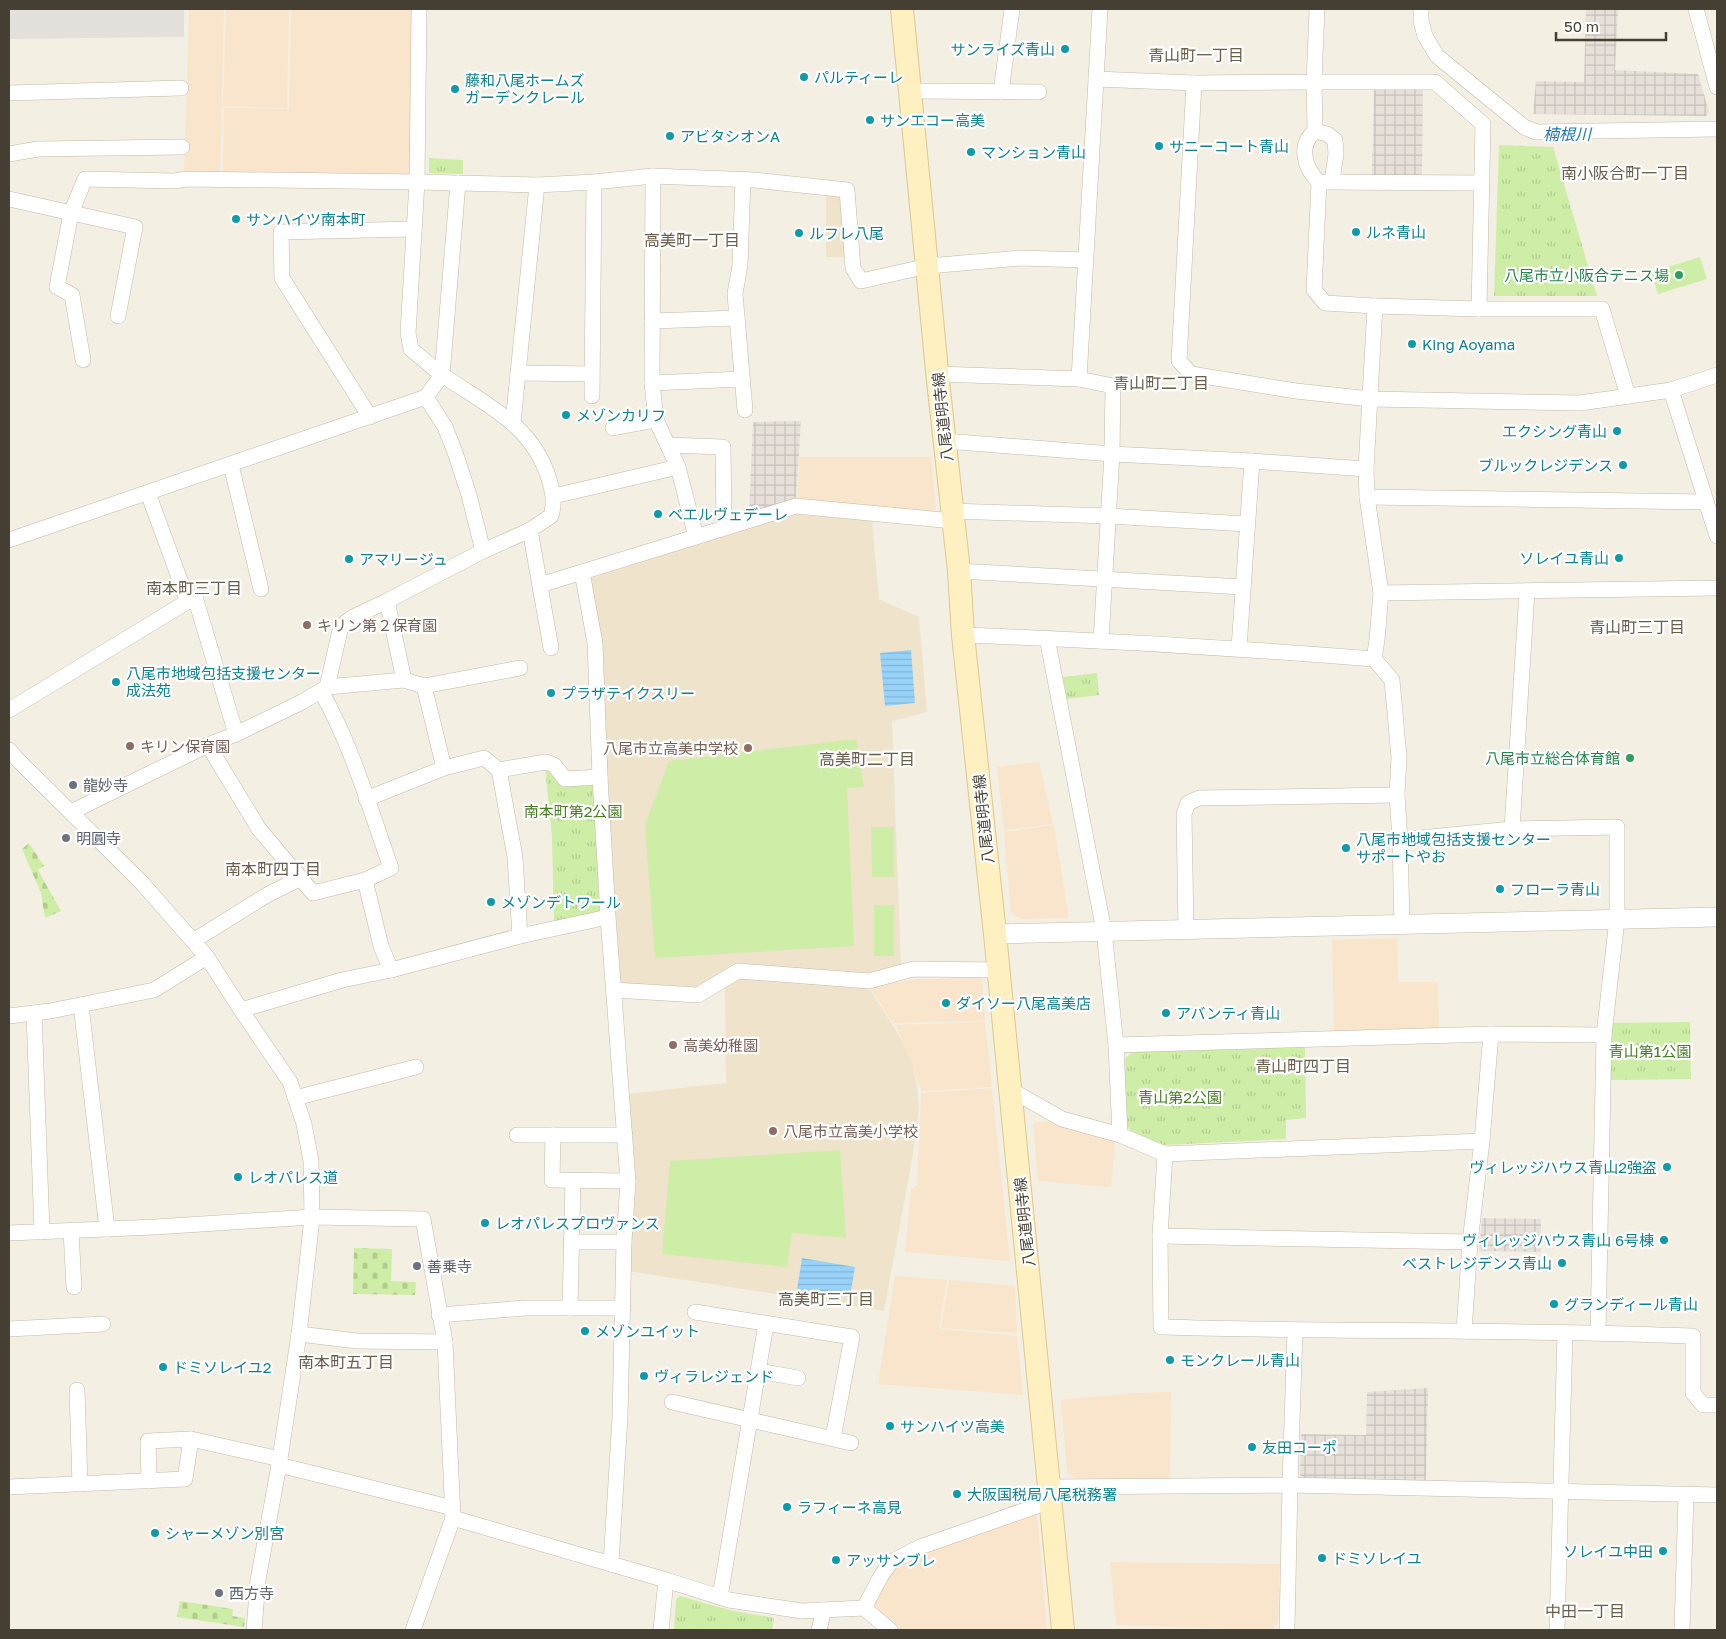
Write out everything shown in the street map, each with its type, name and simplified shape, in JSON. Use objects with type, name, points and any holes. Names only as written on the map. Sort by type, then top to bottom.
[{"type":"main road","name":"八尾道明寺線","points":[[902,9],[937,374],[959,571],[963,635],[999,970],[1064,1630]]},
{"type":"street","points":[[208,745],[259,828],[313,893],[365,880],[391,868],[324,689],[341,626],[353,617],[483,551],[530,530],[551,516],[554,506],[554,496],[544,462],[528,439],[513,423],[442,374],[411,349],[408,332],[416,182],[419,9]]},
{"type":"street","points":[[1001,92],[1012,9]]},
{"type":"street","points":[[1079,379],[1100,9]]},
{"type":"street","points":[[1315,131],[1314,82],[1317,9]]},
{"type":"street","points":[[1421,9],[1425,36],[1437,56],[1524,127],[1536,132],[1717,129]]},
{"type":"street","points":[[1696,9],[1717,87]]},
{"type":"street","points":[[1096,79],[1194,83],[1435,82],[1484,124],[1479,309]]},
{"type":"street","points":[[1194,83],[1179,361],[1191,374],[1296,391],[1370,399],[1580,403],[1670,390],[1717,374]]},
{"type":"street","points":[[9,93],[181,88]]},
{"type":"street","points":[[910,91],[1039,92]]},
{"type":"street","points":[[1315,131],[1306,142],[1305,158],[1310,172],[1326,181],[1482,183]]},
{"type":"street","points":[[1315,131],[1327,134],[1334,140],[1336,154],[1326,181],[1314,290],[1325,303],[1479,309],[1602,310],[1628,396]]},
{"type":"street","points":[[9,154],[38,149],[182,147]]},
{"type":"street","points":[[83,360],[72,295],[57,287],[71,213],[85,179],[537,185],[653,176],[743,179],[847,190],[853,268],[861,281],[928,266],[1020,258],[1086,260]]},
{"type":"street","points":[[653,176],[652,383],[656,420],[678,467],[696,537]]},
{"type":"street","points":[[743,179],[740,265],[735,294],[745,410]]},
{"type":"street","points":[[592,396],[594,182]]},
{"type":"street","points":[[9,540],[426,397],[442,374],[458,183]]},
{"type":"street","points":[[513,423],[537,185]]},
{"type":"street","points":[[9,199],[135,227],[118,316]]},
{"type":"street","points":[[370,417],[282,278],[282,232],[414,229]]},
{"type":"street","points":[[1374,659],[1378,640],[1381,593],[1367,497],[1366,469],[1375,306]]},
{"type":"street","points":[[652,321],[737,318]]},
{"type":"street","points":[[518,373],[592,374]]},
{"type":"street","points":[[937,374],[1079,379],[1113,386],[1112,454],[1101,641]]},
{"type":"street","points":[[652,383],[742,379]]},
{"type":"street","points":[[1670,390],[1717,536]]},
{"type":"street","points":[[426,397],[445,426],[455,452],[469,495],[483,551]]},
{"type":"street","points":[[613,428],[656,420]]},
{"type":"street","points":[[945,441],[1112,454],[1366,469]]},
{"type":"street","points":[[668,445],[723,447],[724,528]]},
{"type":"street","points":[[1239,648],[1252,461]]},
{"type":"street","points":[[231,465],[261,589]]},
{"type":"street","points":[[554,496],[678,467]]},
{"type":"street","points":[[148,492],[188,602]]},
{"type":"street","points":[[1367,497],[1706,502]]},
{"type":"street","points":[[540,585],[796,506],[952,516],[1108,516],[1247,524]]},
{"type":"street","points":[[530,530],[551,648]]},
{"type":"street","points":[[959,571],[1243,588]]},
{"type":"street","points":[[582,572],[595,643],[608,917],[628,1181],[624,1242],[620,1417],[611,1564]]},
{"type":"street","points":[[1381,593],[1717,588]]},
{"type":"street","points":[[1512,828],[1527,591]]},
{"type":"street","points":[[9,710],[195,597],[236,734]]},
{"type":"street","points":[[387,601],[404,680]]},
{"type":"street","points":[[963,635],[1239,648],[1374,659],[1392,680],[1399,757],[1397,795],[1402,925]]},
{"type":"street","points":[[1047,638],[1104,931],[1116,1045],[1120,1135]]},
{"type":"street","points":[[70,812],[208,745],[236,734],[302,702],[324,689],[404,680],[424,686],[520,668]]},
{"type":"street","points":[[424,686],[444,768]]},
{"type":"street","points":[[11,757],[142,883],[207,957],[290,1082],[304,1124],[311,1161],[312,1217],[299,1334],[280,1462],[258,1580],[254,1630]]},
{"type":"street","points":[[366,799],[444,768],[484,758],[499,770],[515,857],[520,936]]},
{"type":"street","points":[[499,770],[546,762],[554,765],[565,779],[600,777]]},
{"type":"street","points":[[1186,929],[1184,814],[1188,803],[1199,798],[1397,795]]},
{"type":"street","points":[[1400,840],[1512,828],[1617,827],[1617,919],[1604,1035],[1598,1332]]},
{"type":"street","points":[[193,941],[267,895],[300,878]]},
{"type":"street","points":[[365,880],[381,946],[392,970]]},
{"type":"street","points":[[241,1010],[342,980],[392,970],[520,936],[608,917]]},
{"type":"street","points":[[995,934],[1717,917]]},
{"type":"street","points":[[9,1016],[81,1005],[154,990],[207,957]]},
{"type":"street","points":[[614,990],[698,995],[738,971],[869,981],[913,969],[999,970]]},
{"type":"street","points":[[81,1005],[107,1229]]},
{"type":"street","points":[[34,1013],[42,1232]]},
{"type":"street","points":[[1116,1045],[1491,1034],[1604,1035]]},
{"type":"street","points":[[1464,1331],[1470,1242],[1482,1142],[1491,1034]]},
{"type":"street","points":[[295,1098],[416,1067]]},
{"type":"street","points":[[1011,1090],[1062,1119],[1120,1135],[1164,1154],[1482,1142]]},
{"type":"street","points":[[517,1135],[625,1135]]},
{"type":"street","points":[[553,1135],[552,1180],[628,1181]]},
{"type":"street","points":[[1164,1154],[1160,1236],[1160,1327],[1598,1332],[1693,1336],[1693,1393],[1703,1405],[1717,1405]]},
{"type":"street","points":[[570,1308],[573,1181]]},
{"type":"street","points":[[9,1233],[312,1217],[423,1219],[445,1342],[453,1513],[413,1630]]},
{"type":"street","points":[[71,1231],[74,1287]]},
{"type":"street","points":[[1160,1236],[1470,1242]]},
{"type":"street","points":[[571,1242],[624,1242]]},
{"type":"street","points":[[439,1315],[525,1308],[623,1308]]},
{"type":"street","points":[[694,1312],[852,1337],[833,1438]]},
{"type":"street","points":[[9,1329],[103,1324]]},
{"type":"street","points":[[720,1597],[766,1324]]},
{"type":"street","points":[[1288,1630],[1295,1330]]},
{"type":"street","points":[[1557,1630],[1565,1333]]},
{"type":"street","points":[[299,1334],[356,1341],[445,1342]]},
{"type":"street","points":[[758,1371],[798,1378]]},
{"type":"street","points":[[77,1390],[80,1484]]},
{"type":"street","points":[[672,1402],[851,1442]]},
{"type":"street","points":[[9,1487],[185,1480],[190,1439]]},
{"type":"street","points":[[149,1481],[148,1441],[190,1439],[280,1462],[453,1513],[729,1600],[802,1611],[864,1608],[890,1630]]},
{"type":"street","points":[[864,1608],[881,1576],[891,1562],[920,1547],[1050,1494],[1290,1484],[1717,1495]]},
{"type":"street","points":[[1682,1630],[1686,1495]]},
{"type":"street","points":[[662,1630],[666,1580]]},
{"type":"street","points":[[819,1630],[824,1610]]},
{"type":"shaded area","points":[[9,9],[184,9],[184,37],[9,39]]},
{"type":"shaded area","points":[[189,9],[224,9],[220,174],[184,173]]},
{"type":"shaded area","points":[[226,9],[289,9],[287,108],[223,106]]},
{"type":"shaded area","points":[[291,9],[414,9],[410,173],[407,177],[223,174],[224,108],[289,109]]},
{"type":"shaded area","points":[[1586,9],[1618,9],[1615,70],[1698,74],[1709,111],[1706,116],[1533,114],[1536,81],[1584,82]]},
{"type":"shaded area","points":[[1374,88],[1423,88],[1422,176],[1372,175]]},
{"type":"shaded area","points":[[826,191],[845,195],[844,257],[826,257]]},
{"type":"shaded area","points":[[801,421],[796,500],[749,515],[753,422]]},
{"type":"shaded area","points":[[800,457],[931,457],[936,508],[931,513],[797,500]]},
{"type":"shaded area","name":"八尾市立高美中学校","points":[[790,514],[872,520],[879,599],[919,617],[927,712],[892,721],[901,967],[862,976],[737,965],[697,990],[620,986],[589,579]]},
{"type":"shaded area","points":[[1039,762],[1053,824],[1004,830],[997,767]]},
{"type":"shaded area","points":[[1054,825],[1069,918],[1020,919],[1011,912],[1004,832]]},
{"type":"shaded area","points":[[1397,938],[1398,982],[1438,982],[1439,1029],[1334,1032],[1332,940]]},
{"type":"shaded area","name":"八尾市立高美小学校","points":[[738,977],[868,986],[900,1037],[912,1063],[917,1085],[919,1108],[913,1154],[884,1311],[627,1271],[627,1094],[726,1083],[725,984]]},
{"type":"shaded area","points":[[982,978],[985,1021],[893,1023],[870,987],[918,979]]},
{"type":"shaded area","points":[[985,1022],[992,1087],[922,1091],[896,1025]]},
{"type":"shaded area","points":[[992,1088],[1010,1261],[905,1252],[911,1189],[917,1185],[921,1093]]},
{"type":"shaded area","points":[[1049,1121],[1060,1126],[1115,1141],[1111,1187],[1038,1181],[1033,1123]]},
{"type":"shaded area","points":[[1482,1218],[1541,1219],[1541,1252],[1479,1251]]},
{"type":"shaded area","points":[[895,1276],[947,1280],[939,1329],[1017,1336],[1023,1395],[878,1384]]},
{"type":"shaded area","points":[[949,1280],[1015,1286],[1017,1333],[941,1328]]},
{"type":"shaded area","points":[[1428,1388],[1426,1481],[1307,1481],[1300,1475],[1301,1434],[1366,1435],[1367,1392]]},
{"type":"shaded area","points":[[1171,1392],[1170,1479],[1075,1478],[1067,1471],[1061,1400],[1134,1393]]},
{"type":"shaded area","points":[[1037,1513],[1047,1630],[899,1630],[872,1610],[887,1575],[899,1564],[920,1551]]},
{"type":"shaded area","points":[[1110,1562],[1280,1564],[1278,1622],[1272,1630],[1116,1625]]},
{"type":"green space","points":[[1499,145],[1553,147],[1597,296],[1494,296]]},
{"type":"green space","points":[[429,158],[463,160],[463,174],[429,173]]},
{"type":"green space","name":"八尾市立小阪合テニス場","points":[[1700,257],[1707,279],[1658,294],[1651,272]]},
{"type":"green space","points":[[1097,673],[1099,695],[1067,699],[1063,677]]},
{"type":"green space","points":[[856,739],[864,787],[847,788],[854,946],[655,958],[645,825],[669,761]]},
{"type":"green space","name":"南本町第2公園","points":[[545,767],[593,783],[600,915],[554,923],[552,836]]},
{"type":"green space","points":[[871,827],[894,827],[894,877],[872,877]]},
{"type":"green space","points":[[29,843],[44,866],[38,870],[61,911],[45,918],[41,893],[22,849]]},
{"type":"green space","points":[[874,905],[894,905],[894,956],[874,956]]},
{"type":"green space","name":"青山第1公園","points":[[1690,1022],[1691,1079],[1611,1080],[1610,1023]]},
{"type":"green space","name":"青山第2公園","points":[[1305,1047],[1306,1118],[1286,1120],[1286,1139],[1165,1145],[1131,1132],[1126,1124],[1125,1059],[1132,1052]]},
{"type":"green space","points":[[840,1150],[846,1238],[792,1233],[787,1267],[662,1254],[670,1161]]},
{"type":"green space","points":[[354,1248],[392,1249],[391,1281],[416,1282],[415,1295],[353,1294]]},
{"type":"green space","points":[[680,1596],[729,1610],[774,1618],[772,1630],[674,1630],[676,1599]]},
{"type":"green space","points":[[180,1601],[233,1609],[232,1616],[245,1618],[244,1627],[177,1617]]},
{"type":"water","points":[[911,650],[915,703],[885,706],[880,653]]},
{"type":"water","points":[[802,1258],[855,1267],[850,1297],[797,1289]]},
{"type":"place","name":"サンライズ青山","points":[[1065,49]]},
{"type":"place","name":"パルティーレ","points":[[804,77]]},
{"type":"place","name":"藤和八尾ホームズ ガーデンクレール","points":[[455,89]]},
{"type":"place","name":"サンエコー高美","points":[[870,120]]},
{"type":"place","name":"アビタシオンA","points":[[670,136]]},
{"type":"place","name":"サニーコート青山","points":[[1159,146]]},
{"type":"place","name":"マンション青山","points":[[971,152]]},
{"type":"place","name":"サンハイツ南本町","points":[[236,219]]},
{"type":"place","name":"ルネ青山","points":[[1356,232]]},
{"type":"place","name":"ルフレ八尾","points":[[799,233]]},
{"type":"place","name":"八尾市立小阪合テニス場","points":[[1679,275]]},
{"type":"place","name":"King Aoyama","points":[[1412,344]]},
{"type":"place","name":"メゾンカリフ","points":[[566,415]]},
{"type":"place","name":"エクシング青山","points":[[1617,431]]},
{"type":"place","name":"ブルックレジデンス","points":[[1623,465]]},
{"type":"place","name":"ベエルヴェデーレ","points":[[658,514]]},
{"type":"place","name":"ソレイユ青山","points":[[1619,558]]},
{"type":"place","name":"アマリージュ","points":[[349,559]]},
{"type":"place","name":"キリン第２保育園","points":[[307,625]]},
{"type":"place","name":"八尾市地域包括支援センター 成法苑","points":[[116,682]]},
{"type":"place","name":"プラザテイクスリー","points":[[551,693]]},
{"type":"place","name":"キリン保育園","points":[[130,746]]},
{"type":"place","name":"八尾市立高美中学校","points":[[748,748]]},
{"type":"place","name":"八尾市立総合体育館","points":[[1630,758]]},
{"type":"place","name":"龍妙寺","points":[[73,785]]},
{"type":"place","name":"明圓寺","points":[[66,838]]},
{"type":"place","name":"八尾市地域包括支援センター サポートやお","points":[[1346,848]]},
{"type":"place","name":"フローラ青山","points":[[1500,889]]},
{"type":"place","name":"メゾンデトワール","points":[[491,902]]},
{"type":"place","name":"ダイソー八尾高美店","points":[[946,1003]]},
{"type":"place","name":"アバンティ青山","points":[[1166,1013]]},
{"type":"place","name":"高美幼稚園","points":[[673,1045]]},
{"type":"place","name":"八尾市立高美小学校","points":[[773,1131]]},
{"type":"place","name":"ヴィレッジハウス青山2強盗","points":[[1667,1167]]},
{"type":"place","name":"レオパレス道","points":[[238,1177]]},
{"type":"place","name":"レオパレスプロヴァンス","points":[[485,1223]]},
{"type":"place","name":"ヴィレッジハウス青山 6号棟","points":[[1664,1240]]},
{"type":"place","name":"ベストレジデンス青山","points":[[1562,1263]]},
{"type":"place","name":"善乗寺","points":[[417,1266]]},
{"type":"place","name":"グランディール青山","points":[[1554,1304]]},
{"type":"place","name":"メゾンユイット","points":[[585,1331]]},
{"type":"place","name":"モンクレール青山","points":[[1170,1360]]},
{"type":"place","name":"ドミソレイユ2","points":[[163,1367]]},
{"type":"place","name":"ヴィラレジェンド","points":[[644,1376]]},
{"type":"place","name":"サンハイツ高美","points":[[890,1426]]},
{"type":"place","name":"友田コーポ","points":[[1252,1447]]},
{"type":"place","name":"大阪国税局八尾税務署","points":[[957,1494]]},
{"type":"place","name":"ラフィーネ高見","points":[[787,1507]]},
{"type":"place","name":"シャーメゾン別宮","points":[[155,1533]]},
{"type":"place","name":"ソレイユ中田","points":[[1663,1551]]},
{"type":"place","name":"ドミソレイユ","points":[[1322,1558]]},
{"type":"place","name":"アッサンブレ","points":[[836,1560]]},
{"type":"place","name":"西方寺","points":[[219,1593]]},
{"type":"district","name":"青山町一丁目","points":[[1196,55]]},
{"type":"district","name":"南小阪合町一丁目","points":[[1625,173]]},
{"type":"district","name":"高美町一丁目","points":[[692,240]]},
{"type":"district","name":"青山町二丁目","points":[[1161,383]]},
{"type":"district","name":"南本町三丁目","points":[[194,588]]},
{"type":"district","name":"青山町三丁目","points":[[1637,627]]},
{"type":"district","name":"高美町二丁目","points":[[867,759]]},
{"type":"district","name":"南本町四丁目","points":[[273,869]]},
{"type":"district","name":"青山町四丁目","points":[[1303,1066]]},
{"type":"district","name":"高美町三丁目","points":[[826,1299]]},
{"type":"district","name":"南本町五丁目","points":[[346,1362]]},
{"type":"district","name":"中田一丁目","points":[[1585,1611]]},
{"type":"water label","name":"楠根川","points":[[1567,134]]}]
